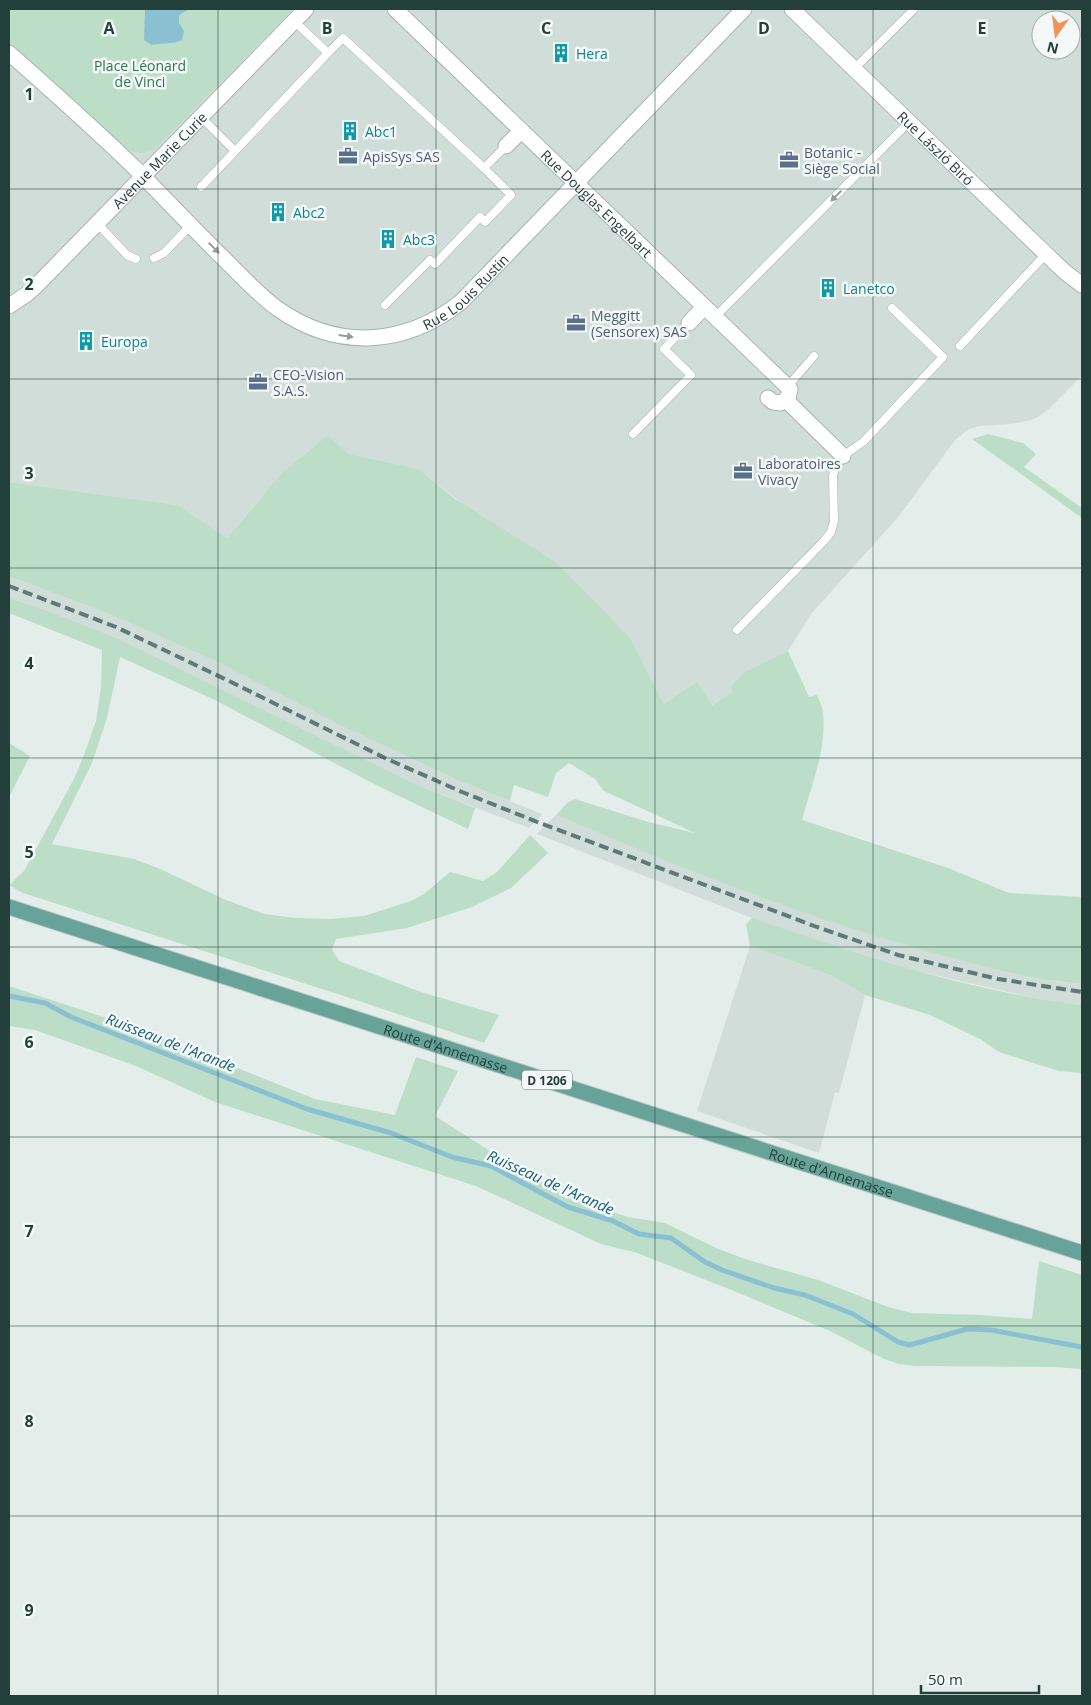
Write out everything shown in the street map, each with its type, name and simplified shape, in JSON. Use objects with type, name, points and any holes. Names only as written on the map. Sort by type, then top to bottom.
[{"type":"main road","name":"Route d'Annemasse","points":[[9,907],[1082,1253]]},
{"type":"street","name":"Avenue Marie Curie","points":[[9,306],[37,285],[306,9]]},
{"type":"street","name":"Rue Douglas Engelbart","points":[[395,9],[710,312],[787,393],[843,456]]},
{"type":"street","name":"Rue Louis Rustin","points":[[9,53],[143,176],[250,285],[276,308],[305,324],[330,334],[367,338],[393,336],[411,331],[445,314],[469,295],[744,9]]},
{"type":"street","name":"Rue László Biró","points":[[792,9],[1046,254],[1082,285]]},
{"type":"street","points":[[506,146],[522,131]]},
{"type":"street","points":[[688,323],[710,312]]},
{"type":"street","points":[[768,398],[781,403],[787,393]]},
{"type":"lane","points":[[854,69],[914,9]]},
{"type":"lane","points":[[294,21],[328,53]]},
{"type":"lane","points":[[201,187],[343,38],[511,195],[485,222],[480,217],[435,264],[430,260],[385,305]]},
{"type":"lane","points":[[201,117],[235,151]]},
{"type":"lane","points":[[710,312],[871,162],[909,122]]},
{"type":"lane","points":[[484,168],[506,146]]},
{"type":"lane","points":[[97,224],[127,255],[136,260]]},
{"type":"lane","points":[[154,258],[164,253],[191,225]]},
{"type":"lane","points":[[960,346],[1046,254]]},
{"type":"lane","points":[[737,630],[831,532],[835,514],[833,476],[835,467],[843,456],[863,442],[943,357],[892,308]]},
{"type":"lane","points":[[633,434],[691,374],[664,349],[688,323]]},
{"type":"lane","points":[[787,393],[814,356]]},
{"type":"shaded area","points":[[9,9],[1082,9],[1082,375],[1049,409],[1038,417],[1010,424],[980,426],[969,429],[955,440],[899,516],[811,614],[788,651],[746,671],[734,692],[711,705],[664,704],[631,639],[419,469],[349,454],[328,435],[257,502],[227,538],[176,505],[9,482]]},
{"type":"shaded area","points":[[9,576],[114,616],[211,659],[344,727],[462,782],[542,814],[529,828],[415,784],[117,638],[9,598]]},
{"type":"shaded area","points":[[556,815],[831,921],[899,943],[971,963],[1059,982],[1082,984],[1082,1005],[1051,1002],[913,970],[752,918],[537,834]]},
{"type":"shaded area","points":[[750,946],[830,975],[865,995],[839,1093],[835,1092],[819,1153],[697,1111]]},
{"type":"green space","name":"Place Léonard de Vinci","points":[[9,9],[293,9],[155,149],[142,153],[129,150],[9,43]]},
{"type":"green space","points":[[988,434],[1023,443],[1036,454],[1024,467],[1082,508],[1082,518],[972,439]]},
{"type":"green space","points":[[328,435],[349,454],[419,469],[455,499],[557,563],[631,639],[664,704],[697,682],[712,705],[733,692],[731,686],[746,671],[788,651],[809,697],[817,695],[823,711],[823,741],[802,820],[948,868],[1009,893],[1082,897],[1082,984],[1027,976],[904,945],[775,902],[711,878],[556,815],[567,803],[575,799],[648,822],[695,833],[604,791],[595,779],[569,763],[556,773],[548,797],[514,785],[510,801],[462,782],[344,727],[211,659],[114,616],[9,576],[9,482],[177,505],[227,538],[283,472]]},
{"type":"green space","points":[[9,598],[117,638],[415,784],[475,808],[468,829],[376,785],[215,700],[120,657],[107,718],[92,763],[52,844],[134,859],[158,868],[226,900],[264,914],[296,918],[331,919],[364,916],[411,901],[424,894],[450,872],[483,881],[497,872],[530,835],[548,853],[511,888],[472,907],[407,928],[336,939],[332,949],[339,961],[421,992],[499,1015],[484,1043],[23,893],[9,885],[24,871],[75,777],[85,752],[96,721],[101,687],[102,650],[9,613]]},
{"type":"green space","points":[[9,743],[30,756],[10,795],[9,794]]},
{"type":"green space","points":[[752,918],[868,956],[955,981],[1034,998],[1082,1005],[1082,1073],[1059,1071],[999,1052],[982,1040],[930,1015],[865,995],[830,975],[750,946],[746,924]]},
{"type":"green space","points":[[9,986],[137,1028],[315,1099],[395,1115],[416,1057],[458,1071],[435,1116],[531,1177],[585,1203],[628,1217],[665,1223],[716,1248],[745,1259],[818,1280],[888,1307],[912,1313],[1032,1319],[1039,1261],[1082,1275],[1082,1369],[915,1366],[899,1364],[884,1359],[830,1331],[637,1253],[601,1244],[476,1186],[215,1102],[136,1066],[35,1030],[9,1026]]},
{"type":"water","points":[[145,9],[209,9],[188,10],[179,15],[179,23],[184,31],[182,40],[152,45],[144,40]]},
{"type":"waterway","name":"Ruisseau de l'Arande","points":[[9,996],[45,1003],[71,1017],[307,1109],[391,1133],[452,1157],[491,1166],[568,1207],[613,1221],[639,1234],[671,1238],[705,1262],[722,1270],[774,1288],[805,1295],[853,1314],[898,1342],[910,1345],[967,1329],[991,1330],[1082,1347]]},
{"type":"railway","points":[[9,586],[116,627],[385,758],[462,792],[540,823],[817,927],[898,955],[998,979],[1082,992]]},
{"type":"place","name":"Hera","points":[[561,53]]},
{"type":"place","name":"Abc1","points":[[350,131]]},
{"type":"place","name":"ApisSys SAS","points":[[348,156]]},
{"type":"place","name":"Botanic - Siège Social","points":[[789,160]]},
{"type":"place","name":"Abc2","points":[[278,212]]},
{"type":"place","name":"Abc3","points":[[388,239]]},
{"type":"place","name":"Lanetco","points":[[828,288]]},
{"type":"place","name":"Meggitt (Sensorex) SAS","points":[[576,323]]},
{"type":"place","name":"Europa","points":[[86,341]]},
{"type":"place","name":"CEO-Vision S.A.S.","points":[[258,382]]},
{"type":"place","name":"Laboratoires Vivacy","points":[[743,471]]}]
